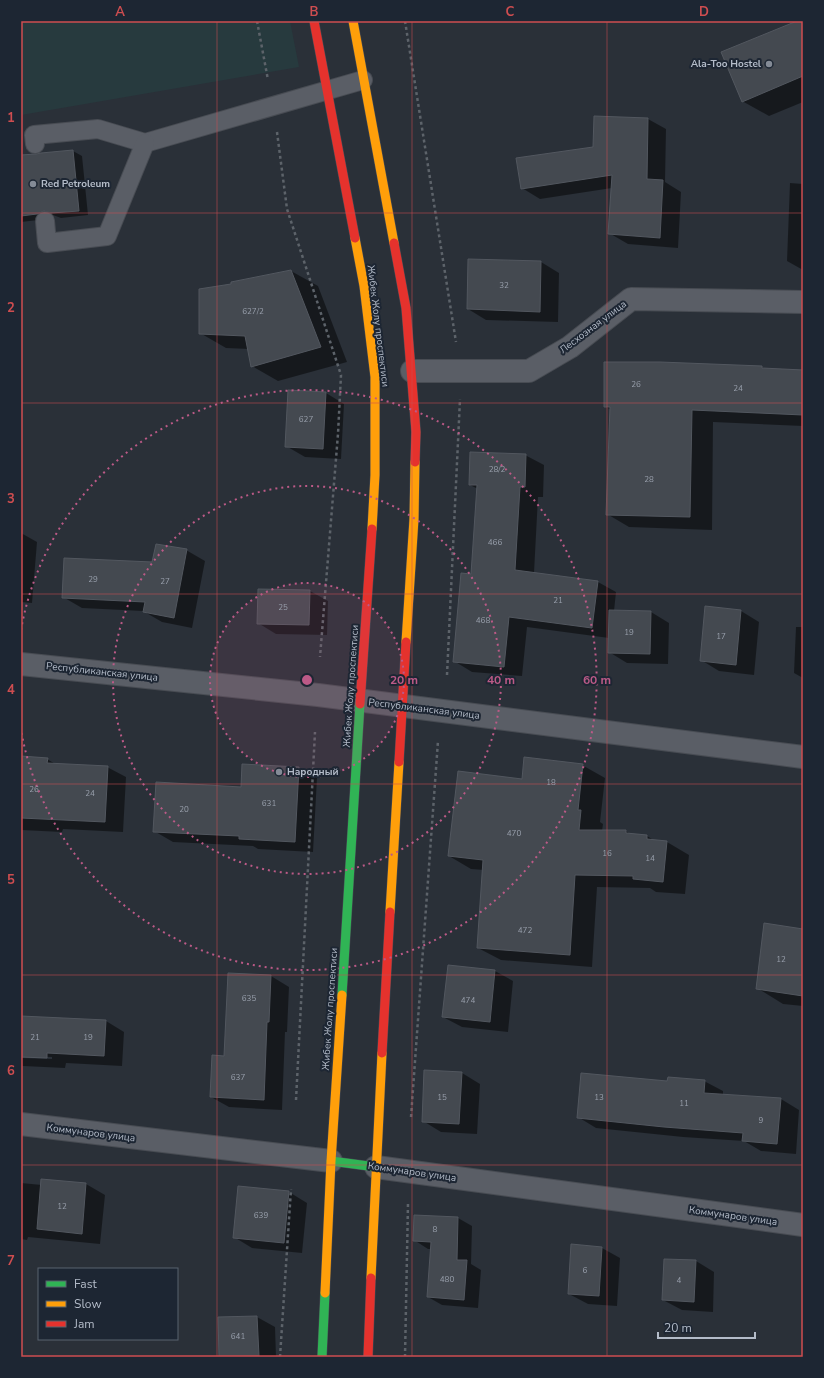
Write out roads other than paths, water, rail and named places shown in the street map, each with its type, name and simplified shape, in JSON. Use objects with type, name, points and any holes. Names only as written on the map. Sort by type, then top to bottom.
[{"type":"main road","name":"Жибек Жолу проспектиси","points":[[314,21],[364,286],[375,377],[375,475],[331,1161],[322,1357]]},
{"type":"main road","points":[[353,21],[406,308],[416,432],[414,519],[379,1095],[368,1357]]},
{"type":"main road","name":"Коммунаров улица","points":[[331,1161],[376,1167]]},
{"type":"street","name":"Лесхозная улица","points":[[412,371],[529,372],[570,347],[631,299],[803,302]]},
{"type":"street","name":"Республиканская улица","points":[[21,664],[402,705],[803,758]]},
{"type":"street","name":"Коммунаров улица","points":[[21,1124],[331,1161]]},
{"type":"street","name":"Коммунаров улица","points":[[376,1167],[803,1225]]},
{"type":"lane","points":[[35,144],[34,135],[98,129],[146,143],[363,80]]},
{"type":"lane","points":[[45,221],[48,243],[107,236],[146,143]]},
{"type":"place","name":"Ala-Too Hostel","points":[[769,64]]},
{"type":"place","name":"Red Petroleum","points":[[33,184]]},
{"type":"place","name":"Народный","points":[[279,772]]}]
